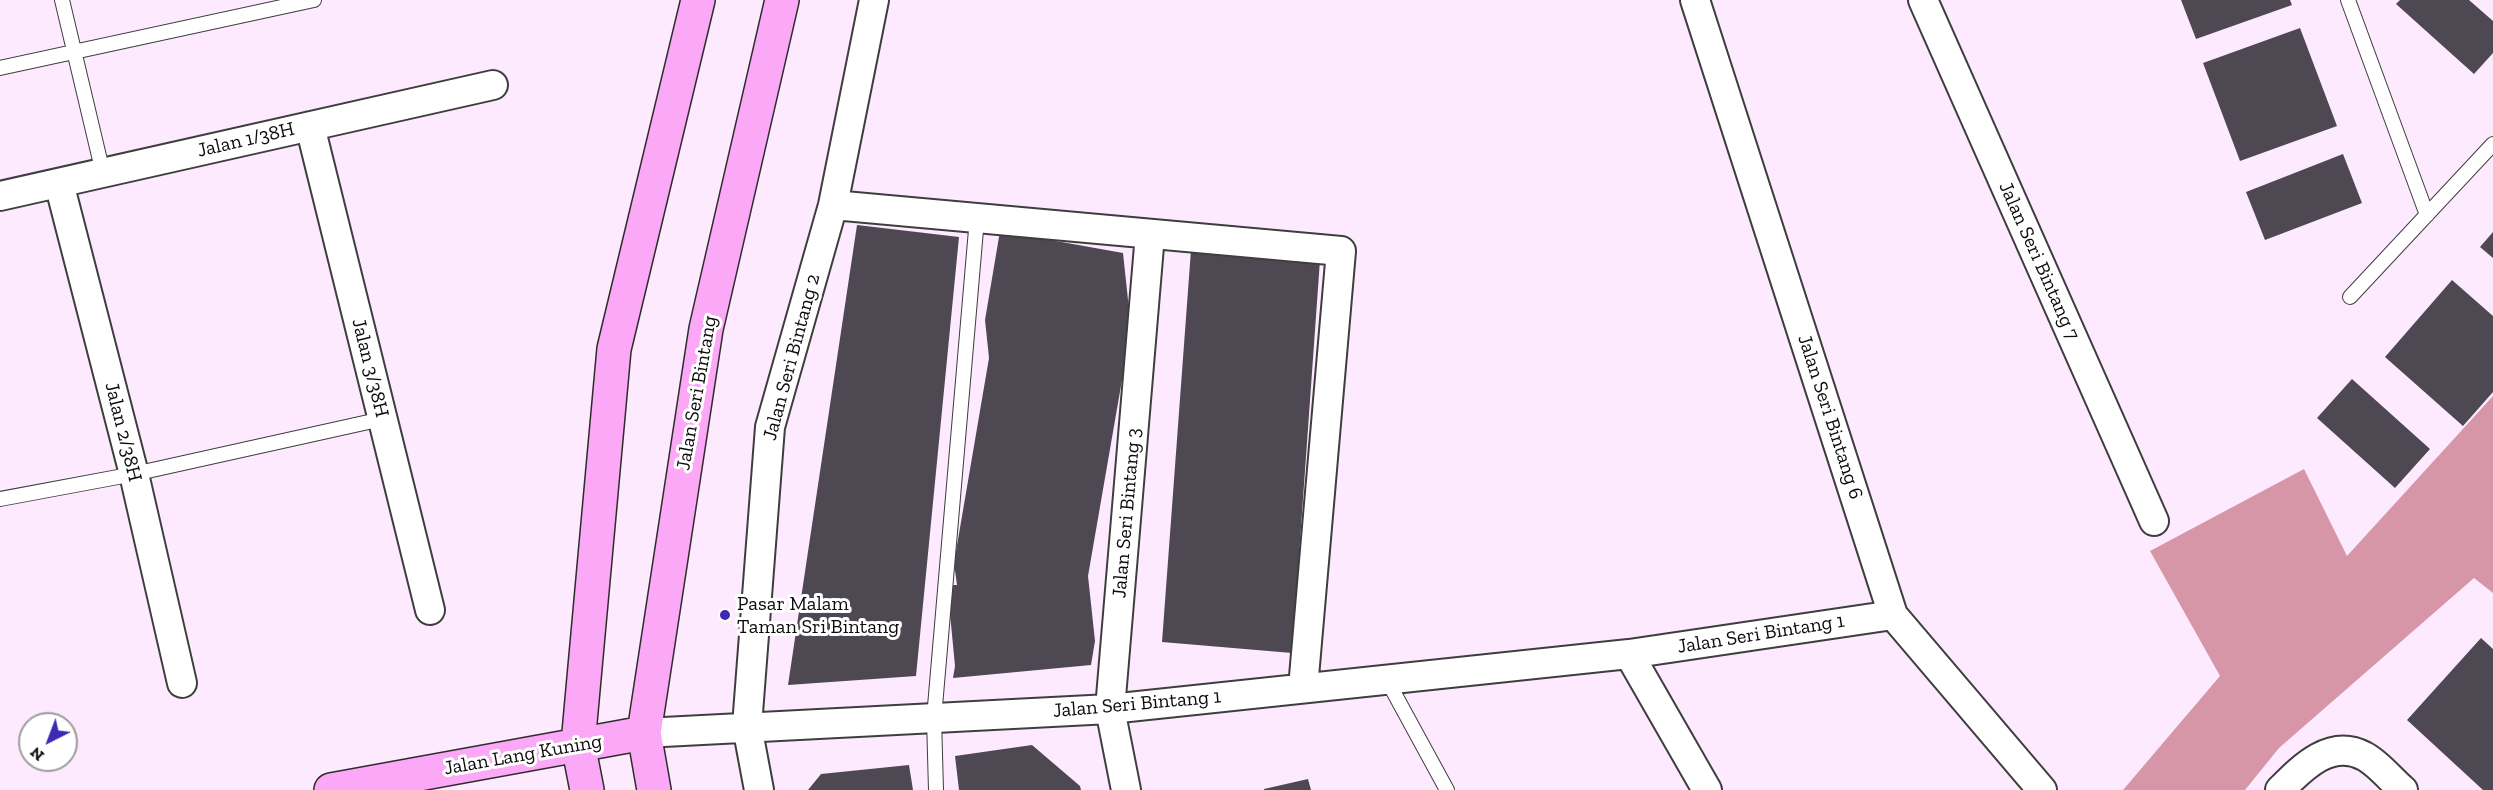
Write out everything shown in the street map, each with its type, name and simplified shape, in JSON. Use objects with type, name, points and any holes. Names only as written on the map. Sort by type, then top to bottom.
[{"type":"street","points":[[587,790],[579,744],[614,349],[698,0]]},
{"type":"street","name":"Jalan Seri Bintang","points":[[654,790],[644,733],[706,329],[782,0]]},
{"type":"street","name":"Jalan Seri Bintang 2","points":[[759,790],[747,726],[770,427],[833,205],[874,0]]},
{"type":"street","name":"Jalan Seri Bintang 6","points":[[1695,0],[1893,615],[2042,790]]},
{"type":"street","name":"Jalan Seri Bintang 7","points":[[1923,0],[2154,521]]},
{"type":"street","name":"Jalan 1/38H","points":[[0,196],[493,85]]},
{"type":"street","name":"Jalan 3/38H","points":[[310,126],[430,610]]},
{"type":"street","name":"Jalan 2/38H","points":[[60,183],[134,474],[182,683]]},
{"type":"street","points":[[833,205],[1341,251],[1303,688]]},
{"type":"street","name":"Jalan Seri Bintang 3","points":[[1126,790],[1110,709],[1150,234]]},
{"type":"street","name":"Jalan Seri Bintang 1","points":[[644,733],[1110,709],[1629,654],[1893,615]]},
{"type":"street","points":[[1629,654],[1707,790]]},
{"type":"street","name":"Jalan Lang Kuning","points":[[331,790],[644,733]]},
{"type":"street","points":[[2280,790],[2310,760],[2337,751],[2364,755],[2403,790]]},
{"type":"lane","points":[[62,0],[103,174]]},
{"type":"lane","points":[[0,68],[314,0]]},
{"type":"lane","points":[[2348,0],[2427,215]]},
{"type":"lane","points":[[2350,297],[2493,144]]},
{"type":"lane","points":[[936,790],[934,718],[977,218]]},
{"type":"lane","points":[[0,499],[134,474],[382,419]]},
{"type":"lane","points":[[1387,680],[1447,790]]},
{"type":"shaded area","points":[[2493,396],[2493,593],[2474,578],[2279,748],[2245,790],[2123,790],[2220,676],[2150,551],[2304,469],[2347,556]]},
{"type":"building","points":[[2181,0],[2290,0],[2292,5],[2196,39]]},
{"type":"building","points":[[2400,0],[2469,0],[2493,21],[2493,53],[2474,74],[2396,4]]},
{"type":"building","points":[[2300,28],[2337,126],[2240,161],[2203,63]]},
{"type":"building","points":[[2343,154],[2362,203],[2265,240],[2246,192]]},
{"type":"building","points":[[857,225],[959,237],[916,676],[788,685]]},
{"type":"building","points":[[1000,231],[1123,253],[1131,328],[1088,576],[1095,641],[1091,665],[953,678],[955,666],[949,603],[952,585],[957,585],[954,563],[989,358],[985,320]]},
{"type":"building","points":[[2493,232],[2493,258],[2480,247]]},
{"type":"building","points":[[1191,250],[1320,260],[1292,653],[1162,642]]},
{"type":"building","points":[[2452,280],[2493,316],[2493,392],[2463,426],[2385,357]]},
{"type":"building","points":[[2352,379],[2430,449],[2395,488],[2317,418]]},
{"type":"building","points":[[2481,638],[2493,649],[2493,790],[2483,790],[2407,720]]},
{"type":"building","points":[[1032,745],[1080,786],[1081,790],[959,790],[955,756]]},
{"type":"building","points":[[909,765],[913,790],[808,790],[821,774]]},
{"type":"building","points":[[1308,779],[1311,790],[1264,790],[1264,789]]},
{"type":"place","name":"Pasar Malam Taman Sri Bintang","points":[[725,615]]}]
